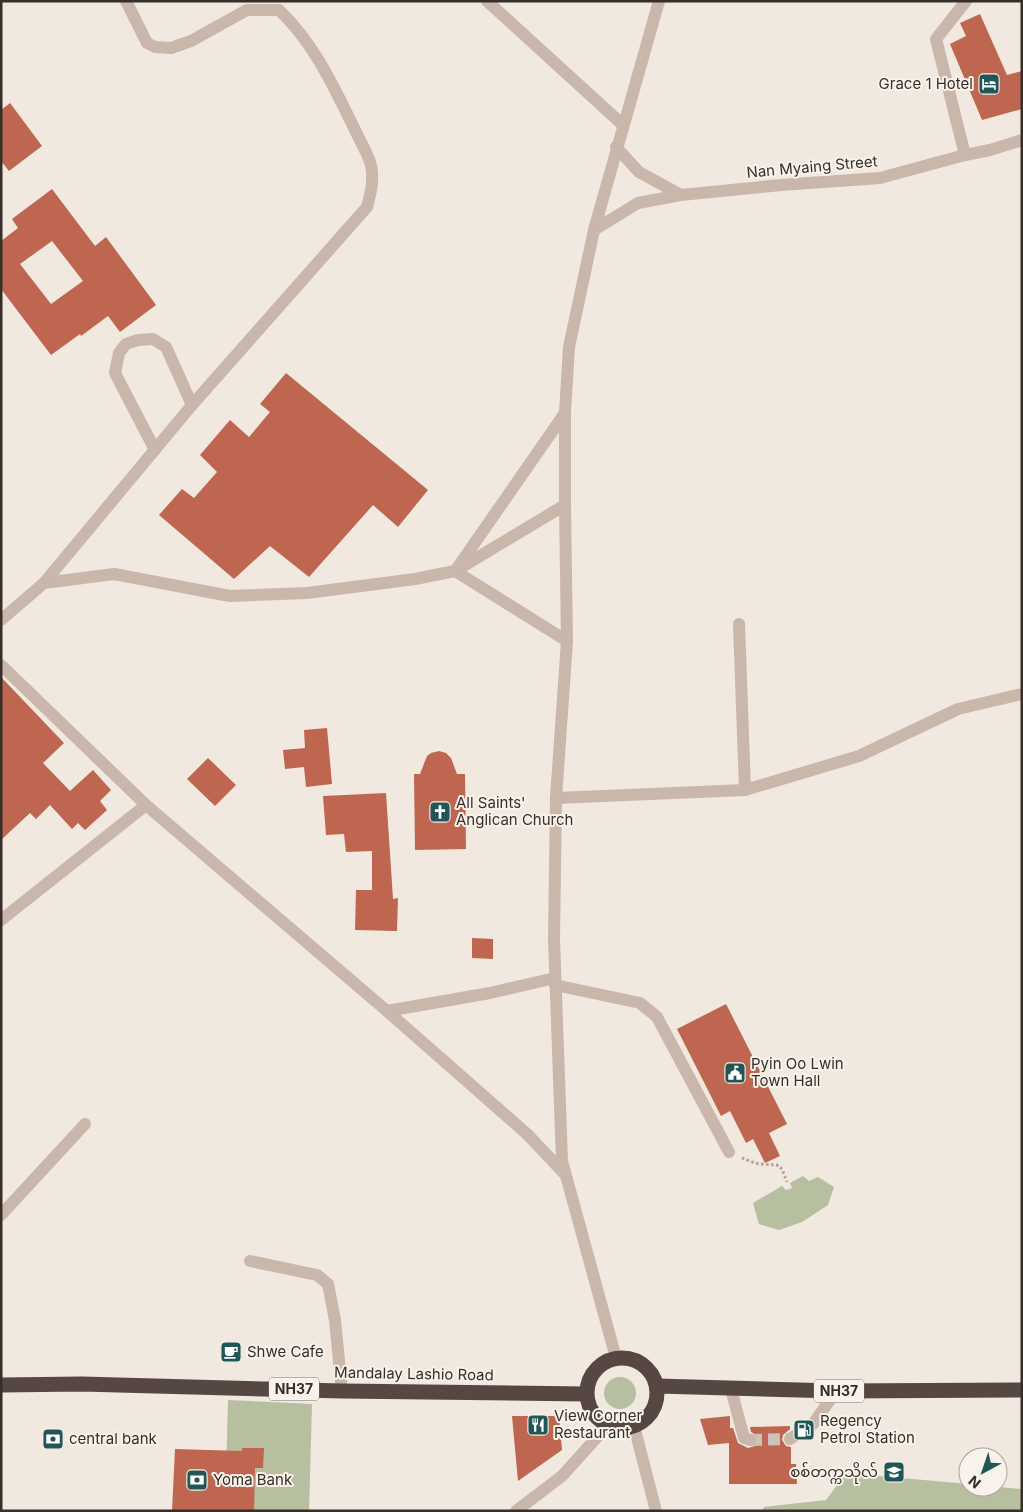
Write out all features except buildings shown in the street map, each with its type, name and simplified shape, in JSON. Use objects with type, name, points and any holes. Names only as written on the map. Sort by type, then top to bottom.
[{"type":"highway","points":[[616,1358],[627,1358],[637,1361],[646,1367],[653,1376],[657,1386],[655,1406],[650,1415],[634,1426],[616,1428],[599,1420],[592,1413],[586,1394],[591,1374],[598,1366],[616,1358]]},
{"type":"highway","name":"Mandalay Lashio Road","points":[[1,1385],[82,1384],[342,1391],[586,1394]]},
{"type":"highway","name":"NH37","points":[[657,1386],[836,1391],[1022,1390]]},
{"type":"street","points":[[1,620],[44,583],[192,405],[367,207],[373,187],[370,164],[315,52],[291,21],[279,10],[247,10],[190,41],[171,48],[154,47],[147,43],[126,1]]},
{"type":"street","points":[[487,1],[623,125]]},
{"type":"street","points":[[616,1358],[564,1173],[561,1151],[554,939],[556,798],[567,641],[565,413],[569,347],[594,230],[658,1]]},
{"type":"street","points":[[965,155],[936,39],[966,1]]},
{"type":"street","name":"Nan Myaing Street","points":[[594,230],[638,203],[681,194],[880,178],[1022,140]]},
{"type":"street","points":[[616,147],[639,172],[681,194]]},
{"type":"street","points":[[155,450],[115,373],[119,353],[126,344],[138,340],[153,339],[166,347],[192,405]]},
{"type":"street","points":[[455,571],[565,413]]},
{"type":"street","points":[[44,583],[114,574],[230,596],[307,593],[415,579],[455,571],[565,505]]},
{"type":"street","points":[[455,571],[567,641]]},
{"type":"street","points":[[739,624],[745,790]]},
{"type":"street","points":[[1,665],[146,805],[387,1011],[527,1134],[564,1173]]},
{"type":"street","points":[[556,798],[745,790],[859,756],[958,709],[1022,694]]},
{"type":"street","points":[[1,920],[146,805]]},
{"type":"street","points":[[387,1011],[555,981],[640,1003],[657,1017],[729,1152]]},
{"type":"street","points":[[1,1215],[85,1124]]},
{"type":"street","points":[[250,1261],[317,1275],[328,1284],[335,1320],[342,1391]]},
{"type":"street","points":[[731,1388],[744,1438],[750,1440]]},
{"type":"street","points":[[790,1439],[814,1423],[836,1391]]},
{"type":"street","points":[[516,1511],[562,1476],[608,1425]]},
{"type":"street","points":[[634,1426],[656,1511]]},
{"type":"path","points":[[729,1152],[760,1164],[776,1164],[782,1169],[787,1182]]},
{"type":"green space","points":[[803,1176],[809,1181],[818,1177],[834,1187],[828,1205],[802,1222],[779,1230],[759,1224],[753,1203],[782,1186],[786,1190],[792,1188],[790,1183]]},
{"type":"green space","points":[[620,1377],[626,1378],[631,1382],[635,1387],[635,1399],[631,1404],[626,1408],[620,1409],[614,1408],[609,1404],[605,1399],[604,1393],[605,1387],[609,1382],[614,1378]]},
{"type":"green space","points":[[228,1400],[312,1404],[309,1511],[225,1511]]},
{"type":"green space","points":[[846,1473],[958,1483],[958,1497],[1008,1497],[1008,1488],[1022,1489],[1022,1511],[762,1511],[764,1507],[826,1500]]},
{"type":"tunnel","points":[[750,1440],[790,1439]]},
{"type":"place","name":"Grace 1 Hotel","points":[[989,84]]},
{"type":"place","name":"All Saints' Anglican Church","points":[[440,812]]},
{"type":"place","name":"Pyin Oo Lwin Town Hall","points":[[735,1073]]},
{"type":"place","name":"Shwe Cafe","points":[[231,1352]]},
{"type":"place","name":"View Corner Restaurant","points":[[538,1425]]},
{"type":"place","name":"Regency Petrol Station","points":[[804,1430]]},
{"type":"place","name":"central bank","points":[[53,1439]]},
{"type":"place","name":"စစ်‌တက္ကသိုလ်","points":[[894,1472]]},
{"type":"place","name":"Yoma Bank","points":[[197,1480]]}]
